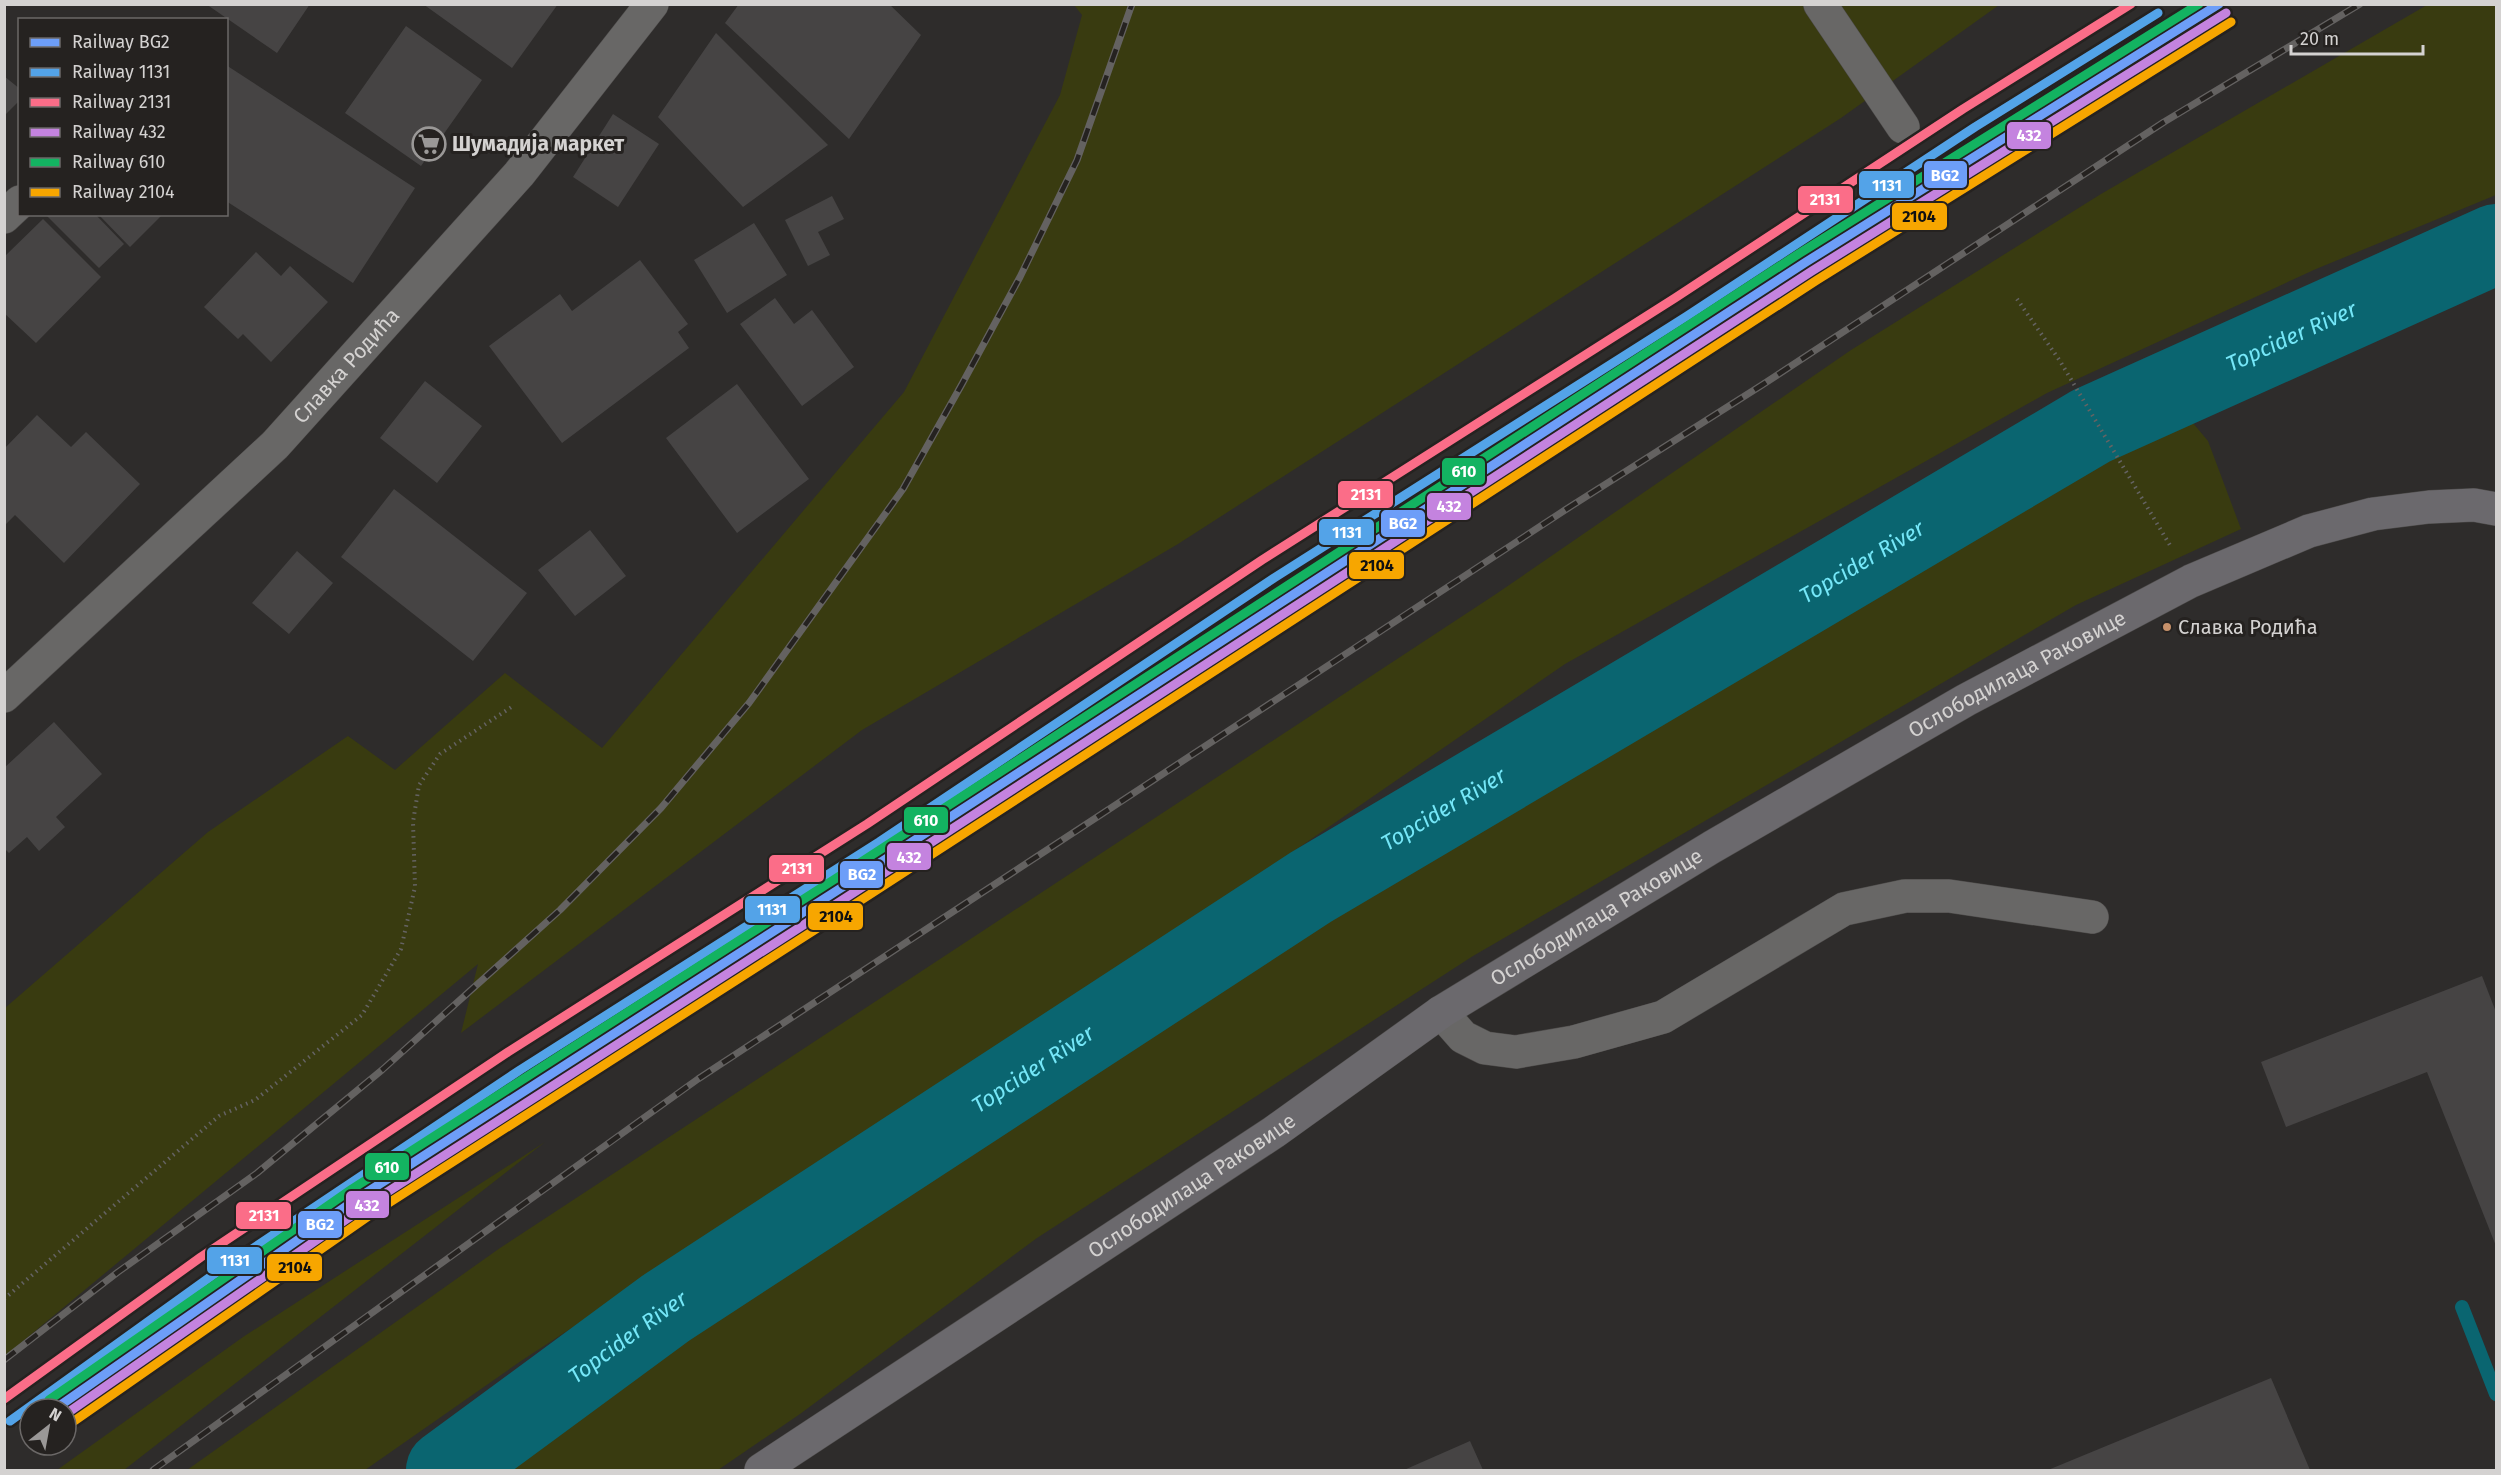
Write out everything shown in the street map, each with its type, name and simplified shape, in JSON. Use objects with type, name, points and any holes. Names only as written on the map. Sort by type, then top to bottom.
[{"type":"main road","name":"Ослободилаца Раковице","points":[[761,1470],[1274,1132],[1441,1012],[1712,847],[1966,700],[2191,581],[2310,531],[2373,514],[2429,507],[2474,505],[2496,509]]},
{"type":"street","name":"Славка Родића","points":[[4,696],[276,444],[519,174],[652,4]]},
{"type":"street","points":[[1820,4],[1903,127]]},
{"type":"street","points":[[4,217],[18,204]]},
{"type":"street","points":[[1441,1012],[1463,1036],[1485,1048],[1515,1052],[1574,1042],[1663,1017],[1844,909],[1905,896],[1949,896],[2092,917]]},
{"type":"path","points":[[2017,299],[2060,361],[2191,581]]},
{"type":"path","points":[[4,1299],[219,1116],[255,1100],[362,1015],[401,950],[415,886],[413,822],[418,785],[440,754],[513,706]]},
{"type":"shaded area","points":[[1074,5],[1999,5],[1841,118],[1178,544],[862,730],[461,1033],[478,964],[5,1356],[5,1008],[208,832],[348,736],[395,770],[505,673],[602,748],[904,392],[1060,95],[1082,15]]},
{"type":"shaded area","points":[[2427,5],[2496,5],[2496,195],[2316,269],[2047,393],[1565,664],[1149,951],[521,1361],[365,1470],[187,1470],[500,1248],[1496,594],[1851,350],[2101,194]]},
{"type":"shaded area","points":[[2167,392],[2208,441],[2241,529],[2076,605],[1473,956],[1037,1238],[800,1414],[718,1470],[447,1470],[855,1185],[1468,795],[2091,426]]},
{"type":"shaded area","points":[[545,1142],[124,1470],[57,1470],[243,1337]]},
{"type":"building","points":[[206,4],[310,4],[277,53]]},
{"type":"building","points":[[423,4],[558,4],[512,68]]},
{"type":"building","points":[[739,4],[889,4],[921,35],[849,139],[725,23]]},
{"type":"building","points":[[406,26],[482,80],[421,166],[345,113]]},
{"type":"building","points":[[716,33],[828,145],[743,207],[658,117]]},
{"type":"building","points":[[228,66],[415,188],[353,283],[228,202]]},
{"type":"building","points":[[4,76],[18,87],[18,102],[4,116]]},
{"type":"building","points":[[613,114],[659,144],[618,207],[573,177]]},
{"type":"building","points":[[832,196],[844,219],[818,232],[830,255],[808,266],[785,220]]},
{"type":"building","points":[[47,216],[97,216],[124,244],[99,268]]},
{"type":"building","points":[[100,216],[161,216],[130,247]]},
{"type":"building","points":[[43,219],[101,277],[36,343],[4,313],[4,257]]},
{"type":"building","points":[[754,223],[787,275],[727,313],[694,260]]},
{"type":"building","points":[[256,252],[281,276],[290,266],[328,302],[271,362],[243,334],[238,339],[204,307]]},
{"type":"building","points":[[640,260],[688,324],[678,332],[689,348],[562,443],[489,346],[560,294],[572,311]]},
{"type":"building","points":[[775,298],[794,324],[812,310],[854,367],[802,406],[740,324]]},
{"type":"building","points":[[425,381],[482,426],[437,483],[380,438]]},
{"type":"building","points":[[737,384],[809,479],[737,533],[666,438]]},
{"type":"building","points":[[37,415],[71,447],[86,432],[140,484],[64,563],[15,515],[4,526],[4,449]]},
{"type":"building","points":[[394,489],[527,593],[473,661],[341,557]]},
{"type":"building","points":[[590,530],[626,576],[575,616],[538,570]]},
{"type":"building","points":[[297,551],[333,583],[289,634],[252,603]]},
{"type":"building","points":[[54,722],[102,774],[56,817],[65,827],[39,851],[27,837],[9,853],[4,848],[4,768]]},
{"type":"building","points":[[2482,976],[2496,1012],[2496,1246],[2427,1072],[2286,1127],[2261,1062]]},
{"type":"building","points":[[2271,1378],[2310,1470],[2048,1470]]},
{"type":"building","points":[[1470,1441],[1483,1470],[1404,1470]]},
{"type":"waterway","name":"Topcider River","points":[[446,1470],[666,1308],[1311,887],[2091,426],[2496,244]]},
{"type":"waterway","points":[[2190,410],[2197,379]]},
{"type":"waterway","points":[[2462,1307],[2496,1394]]},
{"type":"railway","points":[[4,1360],[118,1272],[257,1173],[382,1070],[560,910],[661,808],[749,703],[903,489],[962,384],[1020,277],[1077,160],[1132,4]]},
{"type":"railway","points":[[153,1470],[698,1079],[1565,510],[1762,385],[2164,122],[2360,4]]},
{"type":"rail line","name":"2131","points":[[4,1399],[201,1257],[508,1052],[867,824],[1262,560],[1675,298],[1963,109],[2131,4]]},
{"type":"rail line","name":"610","points":[[53,1397],[352,1189],[835,879],[1800,253],[2199,4]]},
{"type":"rail line","name":"BG2","points":[[72,1397],[358,1198],[841,888],[1806,262],[2219,4]]},
{"type":"rail line","name":"1131","points":[[10,1421],[213,1275],[520,1070],[879,842],[1274,578],[1687,316],[1975,127],[2158,13]]},
{"type":"rail line","name":"432","points":[[78,1406],[364,1207],[847,897],[1812,271],[2226,13]]},
{"type":"rail line","name":"2104","points":[[78,1418],[370,1215],[852,906],[1817,280],[2231,22]]},
{"type":"place","name":"Шумадија маркет","points":[[429,144]]},
{"type":"place","name":"Славка Родића","points":[[2167,627]]}]
